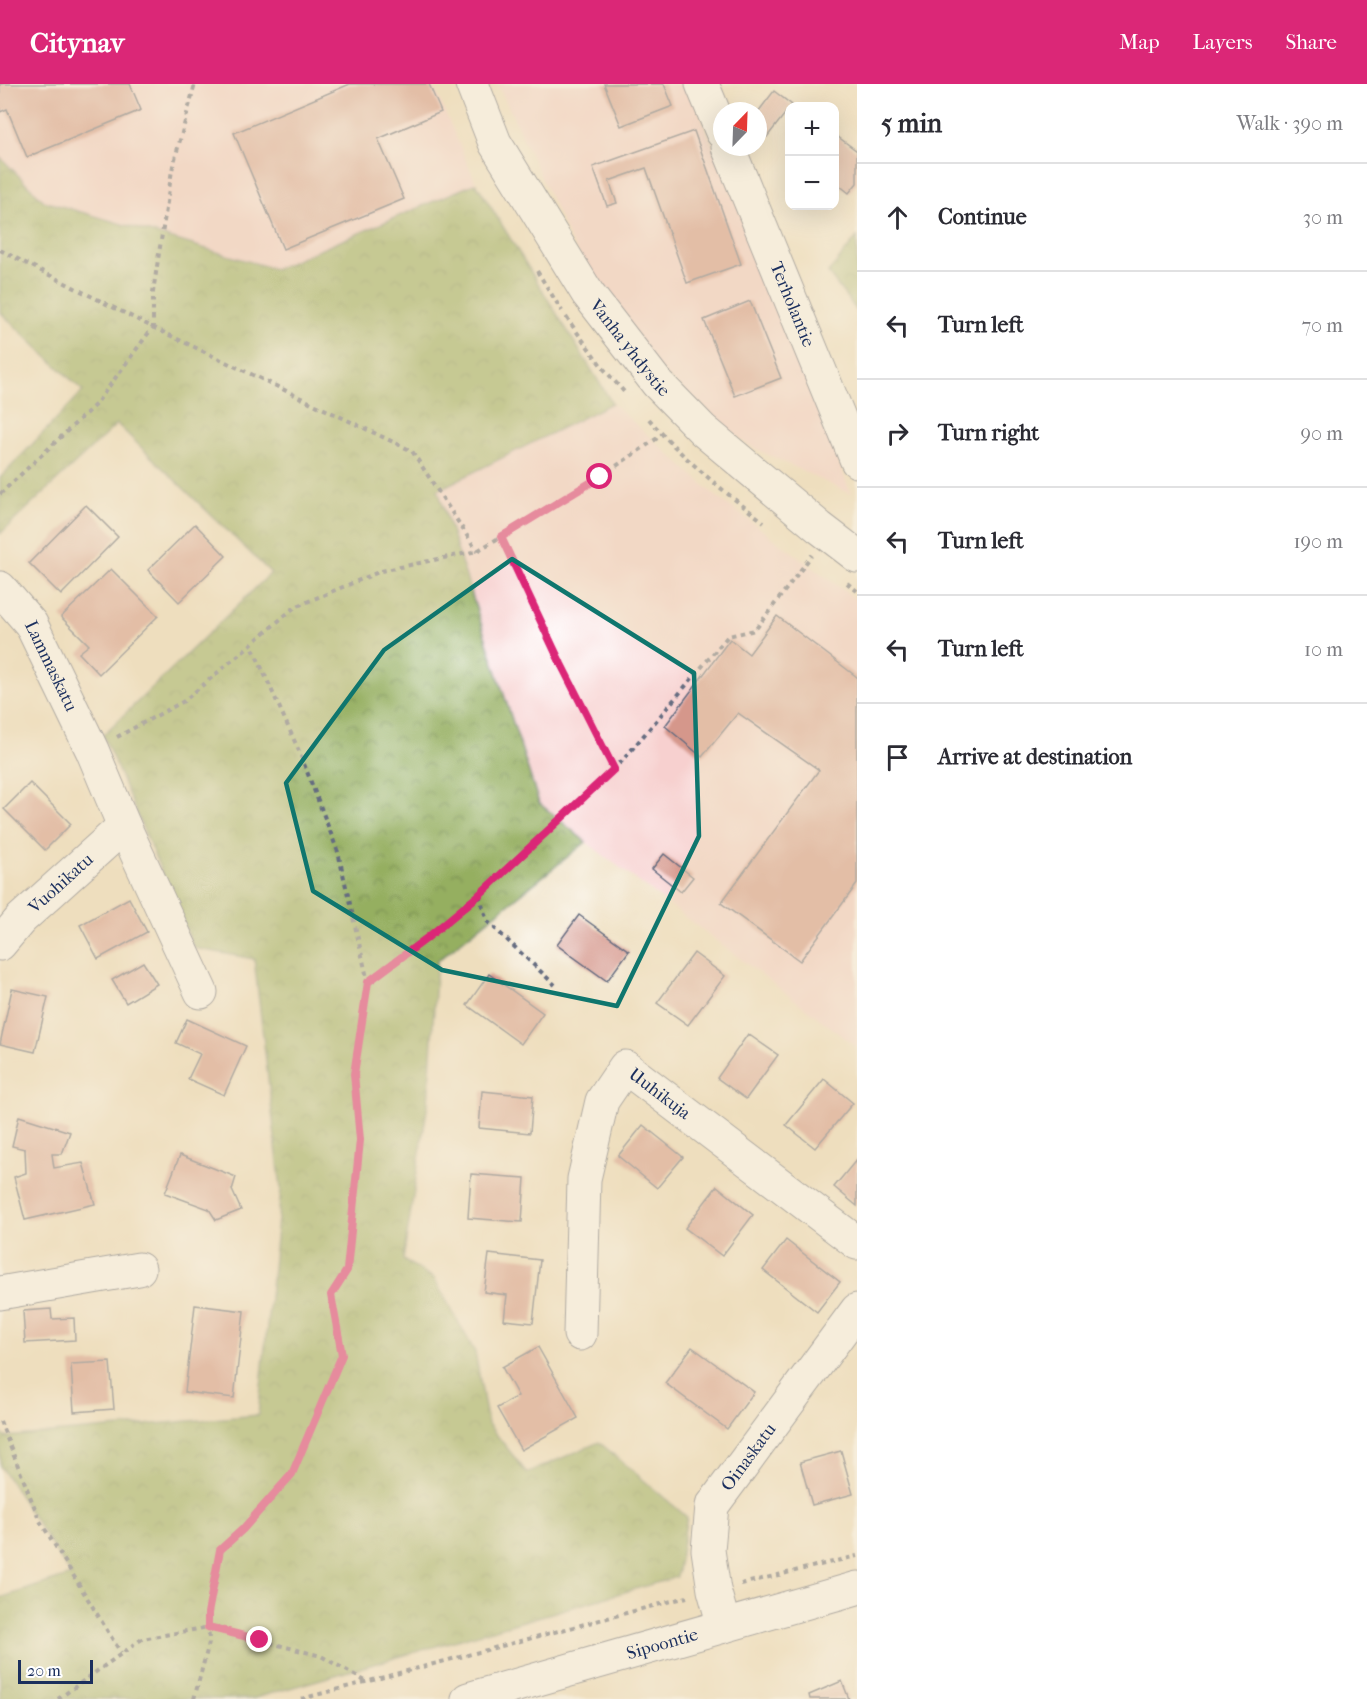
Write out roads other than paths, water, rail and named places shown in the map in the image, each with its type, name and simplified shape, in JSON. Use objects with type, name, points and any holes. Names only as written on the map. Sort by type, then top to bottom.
[{"type":"street","name":"Vanha yhdystie","points":[[472,84],[495,143],[582,284],[657,383],[703,430],[857,556]]},
{"type":"street","points":[[702,84],[713,110]]},
{"type":"street","name":"Terholantie","points":[[732,156],[857,461]]},
{"type":"street","name":"Lammaskatu","points":[[0,588],[31,624],[92,750],[124,826],[201,992]]},
{"type":"street","name":"Vuohikatu","points":[[0,944],[21,919],[124,826]]},
{"type":"street","name":"Uuhikuja","points":[[580,1334],[584,1179],[602,1101],[625,1067],[857,1243]]},
{"type":"street","points":[[0,1293],[139,1269]]},
{"type":"street","name":"Oinaskatu","points":[[724,1626],[714,1590],[708,1550],[712,1506],[857,1310]]},
{"type":"street","name":"Sipoontie","points":[[468,1699],[857,1588]]}]
